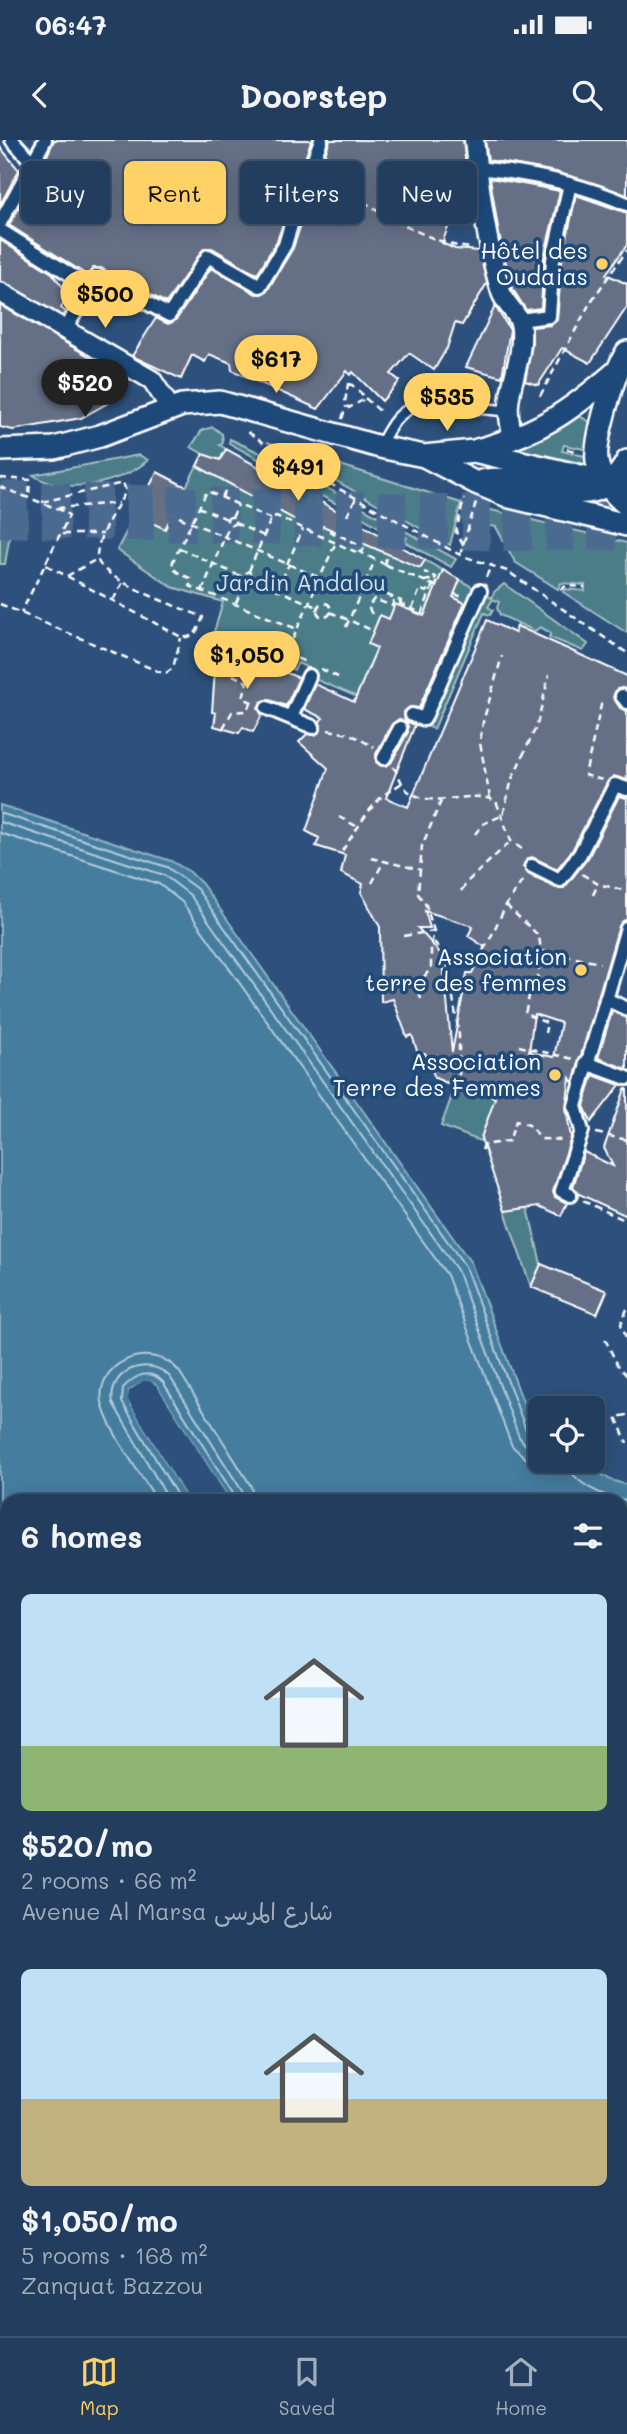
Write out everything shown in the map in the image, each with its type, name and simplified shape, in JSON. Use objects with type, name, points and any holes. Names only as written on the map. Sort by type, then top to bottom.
[{"type":"street","points":[[12,140],[31,161]]},
{"type":"street","points":[[35,161],[45,140]]},
{"type":"street","points":[[314,161],[321,140]]},
{"type":"street","points":[[474,140],[476,161]]},
{"type":"street","points":[[514,439],[507,411],[520,347],[520,320],[502,295],[481,201],[477,168],[529,173],[627,204]]},
{"type":"street","points":[[520,320],[549,316],[553,260],[570,184]]},
{"type":"street","points":[[0,223],[21,187]]},
{"type":"street","points":[[65,330],[97,276],[170,315],[208,256],[260,286],[285,245],[292,224]]},
{"type":"street","points":[[0,230],[90,287]]},
{"type":"street","points":[[0,292],[152,380],[171,409]]},
{"type":"street","points":[[627,352],[617,371],[597,451],[599,468],[617,485],[627,505]]},
{"type":"street","points":[[0,450],[29,451],[77,443],[171,409],[208,402],[234,405],[380,447],[424,456],[474,451],[514,439],[553,422],[617,371]]},
{"type":"street","points":[[474,451],[617,485]]},
{"type":"street","points":[[424,456],[472,495],[510,497],[627,525]]},
{"type":"street","points":[[617,485],[619,474],[627,461]]},
{"type":"street","points":[[472,495],[494,478],[579,494],[617,485]]},
{"type":"street","points":[[412,715],[424,719],[480,591]]},
{"type":"street","points":[[291,717],[309,670]]},
{"type":"street","points":[[267,708],[313,727]]},
{"type":"street","points":[[384,758],[400,728]]},
{"type":"street","points":[[532,866],[560,880],[580,854],[621,787]]},
{"type":"street","points":[[570,1195],[562,1191],[581,1136],[575,1106],[627,928]]},
{"type":"street","points":[[607,999],[627,1009]]},
{"type":"street","points":[[586,1063],[627,1078]]},
{"type":"lane","points":[[380,447],[392,422],[401,412],[416,405],[425,403],[507,411]]},
{"type":"path","points":[[364,200],[404,225],[460,248],[492,249]]},
{"type":"path","points":[[540,396],[590,303],[627,250]]},
{"type":"path","points":[[342,419],[348,384],[352,384],[381,412]]},
{"type":"path","points":[[346,405],[349,408],[356,406],[364,396]]},
{"type":"path","points":[[248,432],[301,468],[460,555],[508,570],[627,653]]},
{"type":"path","points":[[567,449],[576,452]]},
{"type":"path","points":[[295,478],[301,468]]},
{"type":"path","points":[[0,478],[30,481],[29,497]]},
{"type":"path","points":[[42,502],[120,482],[127,488],[103,534],[97,558],[68,576]]},
{"type":"path","points":[[0,487],[42,502],[69,516],[21,613]]},
{"type":"path","points":[[222,497],[227,487]]},
{"type":"path","points":[[271,519],[207,491],[179,548],[173,568],[177,573],[190,578],[190,586],[297,629]]},
{"type":"path","points":[[460,555],[472,495]]},
{"type":"path","points":[[463,545],[456,532],[472,495]]},
{"type":"path","points":[[347,516],[356,498]]},
{"type":"path","points":[[56,508],[120,503]]},
{"type":"path","points":[[232,518],[238,504]]},
{"type":"path","points":[[198,507],[227,519],[226,522],[264,536]]},
{"type":"path","points":[[202,591],[225,537],[236,520],[228,516],[227,519]]},
{"type":"path","points":[[240,576],[249,571],[271,519],[278,516],[387,566],[434,584]]},
{"type":"path","points":[[179,517],[320,578]]},
{"type":"path","points":[[277,590],[303,529]]},
{"type":"path","points":[[329,531],[356,545]]},
{"type":"path","points":[[62,534],[103,534]]},
{"type":"path","points":[[357,552],[356,545],[359,540]]},
{"type":"path","points":[[283,661],[336,542]]},
{"type":"path","points":[[333,549],[341,544]]},
{"type":"path","points":[[179,548],[240,576],[244,584]]},
{"type":"path","points":[[357,552],[367,549]]},
{"type":"path","points":[[46,565],[181,637],[194,635],[202,617],[123,582],[105,571],[97,558]]},
{"type":"path","points":[[386,558],[387,566]]},
{"type":"path","points":[[346,627],[376,560]]},
{"type":"path","points":[[249,571],[253,579],[319,608]]},
{"type":"path","points":[[368,604],[374,599],[392,606],[394,601],[422,613],[436,578],[424,572]]},
{"type":"path","points":[[235,604],[244,584],[253,579]]},
{"type":"path","points":[[113,600],[123,582]]},
{"type":"path","points":[[364,584],[401,601],[400,604]]},
{"type":"path","points":[[412,609],[420,589],[426,592],[434,584]]},
{"type":"path","points":[[561,590],[566,586],[585,587]]},
{"type":"path","points":[[415,600],[425,604]]},
{"type":"path","points":[[322,601],[332,605],[330,612],[327,618],[316,614],[322,601]]},
{"type":"path","points":[[357,601],[368,604]]},
{"type":"path","points":[[0,604],[162,673],[173,668],[181,637]]},
{"type":"path","points":[[368,604],[372,614]]},
{"type":"path","points":[[330,612],[374,631]]},
{"type":"path","points":[[270,644],[309,670]]},
{"type":"path","points":[[490,798],[480,743],[483,722],[502,656]]},
{"type":"path","points":[[222,670],[247,682],[243,698],[267,708]]},
{"type":"path","points":[[323,670],[338,677]]},
{"type":"path","points":[[523,850],[510,841],[503,825],[503,815],[512,779],[537,725],[549,675]]},
{"type":"path","points":[[602,701],[585,775],[621,787]]},
{"type":"path","points":[[223,728],[232,712],[246,711],[251,702]]},
{"type":"path","points":[[313,727],[350,734],[372,745],[397,772],[408,790],[432,802],[490,798],[496,801],[503,815]]},
{"type":"path","points":[[342,851],[382,796],[402,783]]},
{"type":"path","points":[[421,999],[419,992],[424,986],[424,977],[431,968],[430,946],[434,942],[434,932],[426,905],[418,894],[422,846],[441,801]]},
{"type":"path","points":[[475,834],[484,824],[503,815]]},
{"type":"path","points":[[338,817],[358,827]]},
{"type":"path","points":[[461,891],[477,871],[510,841]]},
{"type":"path","points":[[371,858],[421,870]]},
{"type":"path","points":[[372,883],[383,863]]},
{"type":"path","points":[[476,959],[488,943],[506,905],[532,866]]},
{"type":"path","points":[[569,868],[598,884],[627,891]]},
{"type":"path","points":[[593,895],[598,884]]},
{"type":"path","points":[[506,905],[539,936],[541,951],[537,982],[532,983],[525,1014],[547,1023],[545,1033]]},
{"type":"path","points":[[404,936],[434,932]]},
{"type":"path","points":[[434,942],[446,955],[459,1035],[458,1077]]},
{"type":"path","points":[[541,951],[600,963]]},
{"type":"path","points":[[519,1046],[586,1063]]},
{"type":"path","points":[[528,1067],[531,1049]]},
{"type":"path","points":[[482,1150],[484,1145],[509,1141],[516,1121],[529,1125],[542,1139],[581,1136],[627,1140]]},
{"type":"path","points":[[570,1195],[627,1221]]},
{"type":"path","points":[[627,1309],[621,1324],[627,1340]]},
{"type":"path","points":[[605,1339],[617,1364],[627,1376]]},
{"type":"path","points":[[627,1415],[616,1417],[627,1443]]},
{"type":"green space","points":[[579,416],[594,424],[589,450],[564,445],[562,451],[585,456],[587,451],[590,465],[513,448],[546,436]]},
{"type":"green space","name":"Jardin Andalou","points":[[213,427],[222,434],[223,443],[220,445],[226,449],[293,486],[297,480],[306,485],[303,492],[387,539],[391,532],[401,538],[398,545],[492,598],[494,592],[504,584],[588,644],[583,651],[549,637],[551,633],[540,627],[535,631],[500,615],[497,608],[499,602],[493,599],[488,607],[493,610],[490,615],[484,613],[434,729],[406,718],[408,711],[404,708],[400,715],[305,675],[308,668],[298,663],[294,670],[222,639],[218,648],[210,645],[223,602],[172,587],[117,550],[157,472],[186,487],[203,454],[191,447],[202,430]]},
{"type":"green space","points":[[230,439],[289,466],[285,474],[229,443]]},
{"type":"green space","points":[[267,442],[461,503],[450,545]]},
{"type":"green space","points":[[139,455],[148,460],[108,481],[76,486],[60,485],[33,475]]},
{"type":"green space","points":[[304,475],[345,498],[340,506],[307,488],[309,485],[301,480]]},
{"type":"green space","points":[[0,491],[4,492],[4,496],[16,497],[5,564],[0,564]]},
{"type":"green space","points":[[358,505],[456,559],[451,567],[405,542],[407,538],[390,528],[387,532],[357,514]]},
{"type":"green space","points":[[487,509],[627,543],[627,633],[563,592],[565,589],[585,591],[585,585],[561,583],[558,589],[515,562],[496,527],[483,525]]},
{"type":"green space","points":[[487,1079],[501,1084],[480,1141],[441,1126],[457,1082],[481,1092]]},
{"type":"green space","points":[[528,1208],[541,1264],[531,1287],[505,1211]]},
{"type":"water","points":[[0,805],[171,861],[190,872],[202,884],[471,1263],[528,1415],[528,1473],[599,1473],[627,1485],[627,1494],[226,1494],[157,1386],[150,1382],[139,1384],[129,1391],[131,1405],[185,1494],[0,1494]]},
{"type":"pier","points":[[143,1381],[150,1381],[157,1386],[226,1494],[220,1494],[154,1388],[149,1385],[138,1387],[131,1395],[134,1404],[188,1494],[185,1494],[128,1400],[129,1391]]},
{"type":"building","points":[[54,140],[311,141],[304,161],[240,161],[240,224],[283,224],[277,241],[257,274],[212,248],[205,248],[166,303],[101,268],[93,268],[87,275],[9,225],[21,204],[21,224],[110,224],[110,161],[45,161]]},
{"type":"building","points":[[330,140],[463,140],[465,161],[378,161],[378,224],[449,224],[442,243],[455,249],[479,251],[487,283],[462,325],[455,323],[447,348],[434,370],[409,353],[391,374],[400,381],[382,401],[353,372],[351,375],[347,371],[318,409],[232,370],[231,363],[209,354],[205,362],[192,355],[181,379],[132,356],[156,318],[168,324],[176,320],[211,268],[256,294],[267,291],[293,248],[301,224],[364,224],[364,161],[323,161]]},
{"type":"building","points":[[485,140],[627,140],[627,195],[556,172],[488,160]]},
{"type":"building","points":[[0,147],[19,170],[0,205]]},
{"type":"building","points":[[490,178],[560,191],[544,258],[541,308],[526,310],[512,288],[499,234]]},
{"type":"building","points":[[576,195],[627,213],[627,245],[606,274],[627,284],[627,307],[590,363],[562,348],[538,385],[525,381],[532,345],[532,327],[551,325],[557,320],[562,261]]},
{"type":"building","points":[[0,240],[52,273],[69,295],[61,308],[66,312],[63,316],[0,281]]},
{"type":"building","points":[[0,305],[121,375],[122,390],[115,399],[81,418],[13,430],[0,427]]},
{"type":"building","points":[[495,306],[510,330],[502,377],[466,367]]},
{"type":"building","points":[[226,449],[425,560],[420,568],[323,526],[319,533],[197,466],[203,454],[220,460]]},
{"type":"building","points":[[157,472],[186,487],[165,529],[135,515]]},
{"type":"building","points":[[443,570],[460,580],[453,597],[465,603],[419,708],[410,707],[404,712],[405,720],[415,725],[386,798],[408,807],[487,620],[515,633],[517,626],[627,676],[627,689],[617,689],[613,697],[620,708],[627,711],[627,780],[614,776],[608,781],[573,849],[557,869],[532,857],[527,859],[523,866],[528,874],[556,888],[564,888],[588,858],[619,796],[627,798],[627,919],[619,926],[573,1083],[570,1078],[566,1108],[571,1138],[553,1192],[555,1197],[567,1203],[561,1216],[540,1206],[505,1211],[481,1138],[495,1098],[450,1078],[447,1083],[435,1078],[425,1053],[418,1054],[412,1035],[407,1037],[393,999],[381,1002],[380,927],[361,892],[363,884],[341,873],[345,855],[316,846],[319,838],[306,831],[328,768],[299,742],[307,734],[315,735],[321,730],[320,721],[323,718],[304,709],[315,684],[354,702],[377,648],[368,644],[380,615],[389,619],[395,604],[424,616]],"holes":[[[399,719],[407,723],[408,732],[391,763],[381,766],[376,762],[376,754],[392,724]],[[425,911],[473,926],[468,936],[485,947],[472,973],[467,973],[452,1052],[443,960],[441,954],[418,928],[430,928]],[[534,1014],[561,1023],[554,1057],[529,1052]]]},
{"type":"building","points":[[237,652],[299,678],[286,706],[270,700],[261,702],[258,708],[262,715],[253,732],[243,727],[239,733],[214,726],[216,713],[212,712],[215,670],[219,671],[221,655],[232,661]]},
{"type":"building","points":[[612,1011],[627,1018],[627,1069],[598,1058]]},
{"type":"building","points":[[593,1075],[620,1085],[591,1122],[584,1106]]},
{"type":"building","points":[[625,1089],[627,1216],[579,1194],[573,1187],[584,1152],[613,1166],[604,1148]]},
{"type":"building","points":[[541,1264],[607,1291],[597,1314],[531,1287]]},
{"type":"tunnel","points":[[0,495],[513,510],[627,510]]},
{"type":"tunnel","points":[[0,523],[513,537],[627,536]]},
{"type":"place","name":"Hôtel des Oudaias","points":[[602,264]]},
{"type":"place","name":"Association terre des femmes","points":[[581,970]]},
{"type":"place","name":"Association Terre des Femmes","points":[[555,1075]]}]
